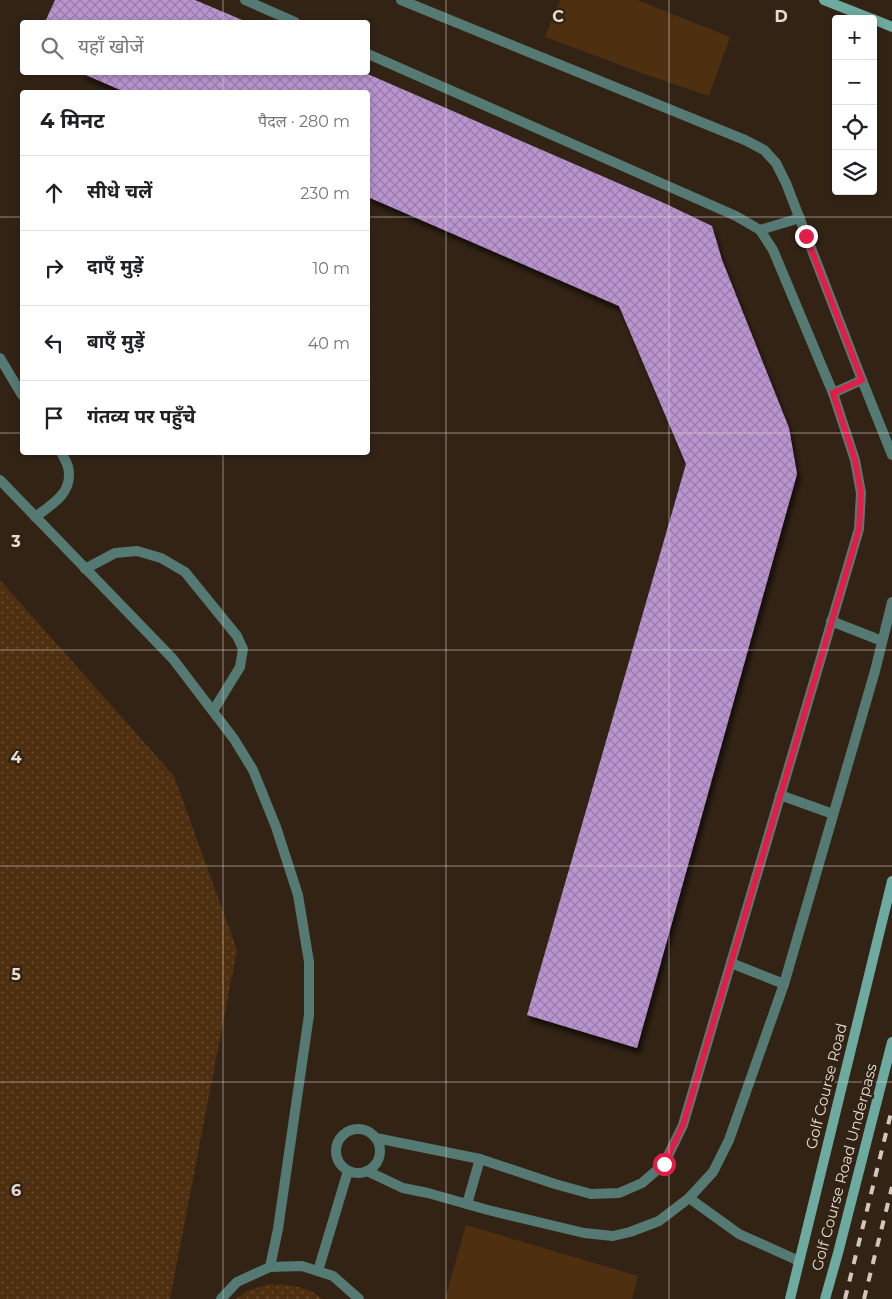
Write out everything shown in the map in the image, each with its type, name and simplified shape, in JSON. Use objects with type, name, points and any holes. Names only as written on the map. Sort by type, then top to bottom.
[{"type":"street","points":[[244,0],[290,20]]},
{"type":"street","points":[[401,0],[745,140],[764,150],[776,163],[786,183],[892,455]]},
{"type":"street","points":[[824,0],[862,15]]},
{"type":"street","points":[[877,21],[892,27]]},
{"type":"street","points":[[370,55],[727,212],[760,230],[774,250],[833,393],[855,460],[861,493],[859,529],[683,1125],[664,1164],[642,1183],[619,1193],[591,1194],[480,1159],[376,1138],[368,1131],[356,1128],[345,1132],[338,1140],[335,1152],[339,1163],[348,1171],[358,1173],[367,1171],[377,1162],[380,1150],[376,1138]]},
{"type":"street","points":[[760,230],[800,218]]},
{"type":"street","points":[[0,358],[20,392]]},
{"type":"street","points":[[833,393],[862,380]]},
{"type":"street","points":[[35,517],[60,499],[67,486],[69,478],[68,465],[63,455]]},
{"type":"street","points":[[0,480],[173,659],[234,739],[253,770],[276,826],[298,895],[309,962],[309,1015],[278,1229],[270,1267]]},
{"type":"street","points":[[86,569],[115,553],[137,552],[161,558],[185,572],[237,636],[242,649],[240,667],[213,711]]},
{"type":"street","points":[[367,1171],[403,1188],[584,1233],[613,1236],[659,1221],[689,1198],[714,1172],[729,1140],[784,984],[892,602]]},
{"type":"street","points":[[831,621],[882,641]]},
{"type":"street","points":[[780,795],[833,814]]},
{"type":"street","name":"Golf Course Road","points":[[790,1299],[892,881]]},
{"type":"street","points":[[730,963],[784,984]]},
{"type":"street","name":"Golf Course Road Underpass","points":[[825,1299],[892,1042]]},
{"type":"street","points":[[467,1204],[480,1159]]},
{"type":"street","points":[[318,1271],[348,1171]]},
{"type":"street","points":[[689,1198],[739,1234],[799,1261]]},
{"type":"street","points":[[221,1299],[237,1282],[270,1267],[302,1266],[333,1276],[358,1299]]},
{"type":"shaded area","points":[[560,0],[637,0],[730,37],[709,96],[545,37]]},
{"type":"shaded area","points":[[0,580],[174,776],[237,950],[170,1299],[0,1299]]},
{"type":"shaded area","points":[[466,1225],[638,1276],[632,1299],[445,1299]]},
{"type":"shaded area","points":[[270,1284],[291,1286],[311,1291],[322,1299],[236,1299],[247,1291]]},
{"type":"building","points":[[55,0],[195,0],[242,20],[46,20]]},
{"type":"building","points":[[86,75],[370,75],[664,203],[712,226],[722,260],[789,428],[797,474],[637,1048],[527,1015],[686,464],[619,306],[370,198],[370,90],[120,90]]},
{"type":"railway","points":[[845,1299],[892,1109]]},
{"type":"railway","points":[[864,1299],[892,1187]]},
{"type":"route","points":[[664,1164],[683,1125],[859,529],[861,493],[855,460],[833,393],[862,380],[806,236]]}]
